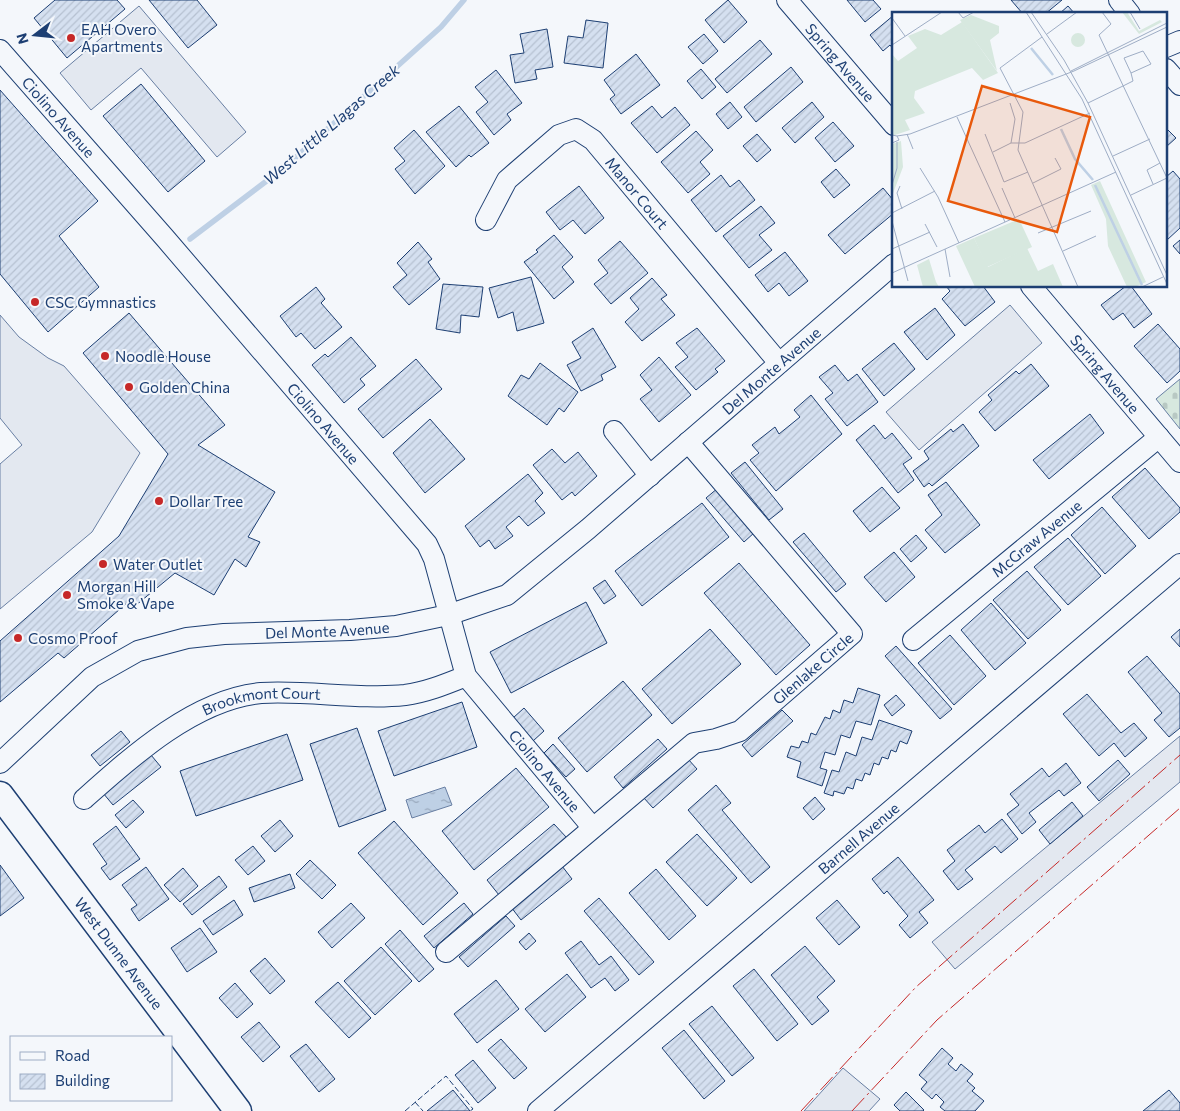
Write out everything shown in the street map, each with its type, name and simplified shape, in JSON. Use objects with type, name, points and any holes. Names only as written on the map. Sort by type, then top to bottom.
[{"type":"main road","name":"West Dunne Avenue","points":[[0,795],[238,1111]]},
{"type":"street","name":"Spring Avenue","points":[[787,0],[892,123]]},
{"type":"street","points":[[1118,0],[1128,12]]},
{"type":"street","points":[[1168,46],[1180,41]]},
{"type":"street","name":"Ciolino Avenue","points":[[0,50],[172,246],[427,544],[434,559],[466,676],[592,827]]},
{"type":"street","points":[[1168,71],[1180,86]]},
{"type":"street","name":"Manor Court","points":[[486,220],[507,180],[559,135],[576,129],[593,140],[779,363]]},
{"type":"street","name":"Del Monte Avenue","points":[[0,763],[92,677],[138,651],[187,638],[224,634],[350,630],[396,626],[448,615],[507,595],[650,476],[892,266]]},
{"type":"street","name":"Spring Avenue","points":[[1033,288],[1180,462]]},
{"type":"street","points":[[614,431],[650,476]]},
{"type":"street","name":"McGraw Avenue","points":[[914,640],[1159,437]]},
{"type":"street","name":"Glenlake Circle","points":[[592,827],[694,743],[716,739],[740,731],[852,634],[688,442]]},
{"type":"street","name":"Barnell Avenue","points":[[538,1111],[1180,564]]},
{"type":"street","name":"Brookmont Court","points":[[84,799],[141,749],[188,718],[226,702],[260,693],[403,695],[431,690],[466,676]]},
{"type":"street","points":[[446,952],[592,827]]},
{"type":"green space","points":[[1180,379],[1180,429],[1156,399]]},
{"type":"shaded area","points":[[139,6],[246,132],[217,157],[141,68],[91,110],[60,73]]},
{"type":"shaded area","points":[[1010,305],[1042,343],[919,450],[886,412]]},
{"type":"shaded area","points":[[0,315],[19,337],[48,358],[64,366],[140,453],[92,532],[0,609],[0,464],[22,445],[0,418]]},
{"type":"shaded area","points":[[1180,736],[1180,782],[955,969],[932,942]]},
{"type":"shaded area","points":[[843,1068],[880,1099],[869,1111],[804,1111]]},
{"type":"water","points":[[445,787],[452,805],[412,818],[406,800]]},
{"type":"building","name":"EAH Overo Apartments","points":[[55,0],[117,0],[125,9],[67,58],[34,18]]},
{"type":"building","points":[[149,0],[197,0],[217,25],[188,48]]},
{"type":"building","points":[[728,0],[747,22],[724,43],[705,20]]},
{"type":"building","points":[[847,0],[873,0],[881,9],[865,22]]},
{"type":"building","points":[[1011,0],[1062,0],[1047,12],[1021,12]]},
{"type":"building","points":[[1068,6],[1073,12],[1061,12]]},
{"type":"building","points":[[892,17],[892,48],[890,45],[883,51],[870,35]]},
{"type":"building","points":[[586,20],[608,23],[603,68],[564,63],[568,36],[583,38]]},
{"type":"building","points":[[547,29],[553,67],[535,70],[537,79],[515,83],[510,55],[524,53],[520,34]]},
{"type":"building","points":[[704,34],[718,51],[703,64],[688,47]]},
{"type":"building","points":[[760,40],[772,54],[727,93],[715,79]]},
{"type":"building","points":[[636,54],[660,85],[621,114],[610,99],[615,95],[604,80]]},
{"type":"building","points":[[791,67],[803,82],[756,122],[744,107]]},
{"type":"building","points":[[701,69],[716,87],[702,99],[687,81]]},
{"type":"building","points":[[496,70],[522,103],[507,114],[511,120],[494,135],[476,112],[488,102],[475,87]]},
{"type":"building","points":[[141,84],[205,161],[168,192],[103,116]]},
{"type":"building","points":[[0,90],[98,201],[59,236],[99,287],[48,332],[0,274]]},
{"type":"building","points":[[730,102],[742,117],[728,129],[716,114]]},
{"type":"building","points":[[812,102],[824,117],[795,143],[782,128]]},
{"type":"building","points":[[459,106],[489,143],[471,157],[469,155],[456,167],[426,132]]},
{"type":"building","points":[[652,106],[662,118],[675,107],[690,125],[657,153],[631,123]]},
{"type":"building","points":[[833,122],[854,146],[835,162],[815,138]]},
{"type":"building","points":[[414,130],[445,166],[415,194],[395,169],[405,161],[394,148]]},
{"type":"building","points":[[1168,130],[1176,138],[1168,145]]},
{"type":"building","points":[[696,131],[713,150],[700,162],[710,174],[688,193],[661,162]]},
{"type":"building","points":[[757,134],[771,150],[757,162],[743,146]]},
{"type":"building","points":[[836,169],[850,185],[834,198],[821,182]]},
{"type":"building","points":[[1173,171],[1180,179],[1180,228],[1168,239],[1168,175]]},
{"type":"building","points":[[721,175],[730,187],[739,180],[755,200],[716,232],[691,200]]},
{"type":"building","points":[[579,186],[604,218],[585,234],[573,220],[560,230],[546,212]]},
{"type":"building","points":[[883,188],[892,199],[892,215],[845,254],[828,235]]},
{"type":"building","points":[[761,206],[775,223],[759,235],[772,250],[749,268],[723,236]]},
{"type":"building","points":[[554,235],[573,257],[562,267],[574,282],[554,299],[524,262],[538,252],[536,250]]},
{"type":"building","points":[[1180,240],[1180,254],[1173,246]]},
{"type":"building","points":[[620,241],[648,273],[611,304],[594,284],[608,273],[598,260]]},
{"type":"building","points":[[418,242],[432,259],[428,262],[440,279],[409,305],[393,287],[407,275],[397,263]]},
{"type":"building","points":[[785,252],[808,281],[789,296],[779,283],[768,292],[755,275]]},
{"type":"building","points":[[531,277],[544,323],[517,331],[513,312],[498,318],[489,288]]},
{"type":"building","points":[[652,278],[667,295],[661,299],[675,315],[642,341],[625,322],[639,309],[630,298]]},
{"type":"building","points":[[443,284],[483,287],[479,317],[461,315],[460,333],[436,329]]},
{"type":"building","points":[[316,287],[325,299],[321,303],[342,327],[315,349],[301,333],[296,337],[280,316]]},
{"type":"building","points":[[948,288],[984,288],[995,302],[965,326],[942,299],[950,291]]},
{"type":"building","points":[[1123,288],[1132,288],[1152,314],[1134,328],[1123,313],[1113,320],[1101,305]]},
{"type":"building","points":[[935,308],[955,335],[927,360],[904,332]]},
{"type":"building","points":[[129,313],[225,425],[198,445],[275,492],[248,537],[260,542],[246,567],[235,559],[214,595],[175,573],[135,606],[128,602],[64,658],[58,653],[0,702],[0,641],[119,536],[168,454],[83,353]]},
{"type":"building","points":[[1158,324],[1180,349],[1180,371],[1167,383],[1134,346]]},
{"type":"building","points":[[593,328],[616,367],[601,375],[603,380],[581,391],[567,365],[581,358],[572,342]]},
{"type":"building","points":[[697,328],[725,361],[715,369],[718,372],[696,390],[675,367],[688,357],[676,343]]},
{"type":"building","points":[[351,337],[376,366],[360,379],[365,385],[344,403],[312,365],[325,354],[328,357]]},
{"type":"building","points":[[894,343],[915,369],[884,396],[862,369]]},
{"type":"building","points":[[659,357],[691,395],[659,422],[640,399],[652,390],[640,375]]},
{"type":"building","points":[[416,359],[442,389],[383,438],[358,409]]},
{"type":"building","points":[[540,363],[578,392],[564,412],[559,408],[547,425],[508,396],[521,375],[529,379]]},
{"type":"building","points":[[1031,364],[1049,386],[995,431],[979,412],[992,400],[988,395],[1016,371],[1019,374]]},
{"type":"building","points":[[835,365],[848,381],[857,374],[878,402],[847,426],[825,399],[833,393],[819,377]]},
{"type":"building","points":[[811,395],[842,434],[776,491],[750,460],[759,453],[752,445],[775,427],[779,434],[800,417],[794,410]]},
{"type":"building","points":[[1090,414],[1104,433],[1049,479],[1033,460]]},
{"type":"building","points":[[430,419],[465,459],[425,493],[393,453]]},
{"type":"building","points":[[963,424],[979,446],[932,486],[929,483],[924,487],[913,471],[929,459],[924,451],[951,429],[953,432]]},
{"type":"building","points":[[874,425],[885,439],[892,433],[912,458],[903,464],[914,480],[898,493],[856,440]]},
{"type":"building","points":[[552,449],[565,463],[578,452],[597,476],[575,496],[572,492],[562,500],[533,465]]},
{"type":"building","points":[[745,462],[783,509],[769,520],[731,473]]},
{"type":"building","points":[[1145,468],[1180,508],[1180,512],[1149,539],[1112,497]]},
{"type":"building","points":[[528,474],[543,493],[535,501],[545,513],[528,526],[519,516],[506,527],[513,536],[495,549],[489,540],[480,547],[465,526]]},
{"type":"building","points":[[946,482],[980,525],[945,553],[925,530],[942,515],[928,495]]},
{"type":"building","points":[[882,487],[900,508],[870,532],[853,511]]},
{"type":"building","points":[[718,488],[755,532],[744,542],[706,498]]},
{"type":"building","points":[[702,503],[729,537],[642,606],[615,571]]},
{"type":"building","points":[[1102,507],[1136,546],[1105,574],[1071,535]]},
{"type":"building","points":[[804,533],[846,584],[836,592],[793,542]]},
{"type":"building","points":[[916,535],[927,548],[911,562],[900,549]]},
{"type":"building","points":[[1068,538],[1101,576],[1068,605],[1034,567]]},
{"type":"building","points":[[894,552],[915,577],[886,602],[864,577]]},
{"type":"building","points":[[739,563],[810,645],[776,675],[704,593]]},
{"type":"building","points":[[1027,571],[1061,610],[1028,639],[993,600]]},
{"type":"building","points":[[605,580],[616,596],[604,604],[593,588]]},
{"type":"building","points":[[586,602],[607,643],[511,693],[490,652]]},
{"type":"building","points":[[991,603],[1026,643],[995,670],[961,630]]},
{"type":"building","points":[[710,629],[741,664],[672,724],[642,689]]},
{"type":"building","points":[[1180,629],[1180,647],[1171,637]]},
{"type":"building","points":[[950,635],[986,676],[954,705],[918,663]]},
{"type":"building","points":[[896,646],[952,709],[940,719],[885,656]]},
{"type":"building","points":[[1147,656],[1180,694],[1180,728],[1169,737],[1154,720],[1162,713],[1128,672]]},
{"type":"building","points":[[623,681],[652,715],[587,772],[558,738]]},
{"type":"building","points":[[858,688],[880,695],[871,725],[856,721],[850,738],[841,735],[835,755],[825,752],[820,768],[827,770],[822,786],[797,777],[801,762],[787,757],[791,746],[799,748],[802,741],[808,743],[811,733],[816,735],[825,717],[830,719],[833,710],[840,713],[844,700],[853,703]]},
{"type":"building","points":[[1087,694],[1121,733],[1134,723],[1147,738],[1125,757],[1114,743],[1099,756],[1063,714]]},
{"type":"building","points":[[896,695],[905,705],[892,716],[884,705]]},
{"type":"building","points":[[462,702],[477,747],[394,776],[378,731]]},
{"type":"building","points":[[524,708],[544,731],[533,741],[513,718]]},
{"type":"building","points":[[782,710],[793,721],[752,757],[742,745]]},
{"type":"building","points":[[879,720],[912,731],[907,744],[900,741],[896,752],[891,750],[888,759],[882,757],[879,765],[874,763],[870,775],[865,773],[862,781],[856,779],[853,789],[847,787],[844,794],[834,791],[833,796],[824,793],[832,770],[839,772],[846,752],[856,756],[862,737],[872,740]]},
{"type":"building","points":[[357,728],[386,810],[339,827],[310,744]]},
{"type":"building","points":[[121,731],[130,742],[100,766],[91,755]]},
{"type":"building","points":[[287,734],[303,780],[196,816],[180,771]]},
{"type":"building","points":[[658,739],[667,749],[623,788],[614,777]]},
{"type":"building","points":[[553,744],[575,769],[566,777],[544,753]]},
{"type":"building","points":[[151,755],[161,767],[113,805],[103,793]]},
{"type":"building","points":[[688,759],[697,769],[653,808],[643,797]]},
{"type":"building","points":[[1118,760],[1130,774],[1099,801],[1087,787]]},
{"type":"building","points":[[1066,763],[1081,783],[1064,796],[1059,790],[1029,813],[1036,822],[1022,834],[1007,814],[1019,805],[1010,794],[1042,768],[1049,777]]},
{"type":"building","points":[[516,768],[549,807],[474,870],[442,831]]},
{"type":"building","points":[[716,785],[731,803],[722,810],[770,867],[751,883],[688,810]]},
{"type":"building","points":[[815,797],[825,809],[813,820],[803,808]]},
{"type":"building","points":[[133,800],[144,812],[126,828],[115,815]]},
{"type":"building","points":[[1072,802],[1083,816],[1050,844],[1039,830]]},
{"type":"building","points":[[1002,819],[1018,839],[1001,853],[995,846],[965,870],[973,879],[958,890],[943,871],[955,861],[947,850],[979,825],[985,833]]},
{"type":"building","points":[[280,820],[293,836],[275,852],[261,836]]},
{"type":"building","points":[[394,821],[458,893],[423,925],[358,853]]},
{"type":"building","points":[[554,824],[567,838],[499,895],[487,880]]},
{"type":"building","points":[[116,826],[140,859],[110,880],[101,868],[107,864],[93,844]]},
{"type":"building","points":[[697,834],[737,878],[707,906],[666,862]]},
{"type":"building","points":[[253,846],[265,861],[248,875],[235,860]]},
{"type":"building","points":[[898,857],[934,900],[919,912],[928,923],[910,938],[899,925],[908,916],[887,891],[884,894],[872,879]]},
{"type":"building","points":[[310,860],[336,885],[322,899],[296,874]]},
{"type":"building","points":[[0,865],[24,898],[0,916]]},
{"type":"building","points":[[562,866],[572,879],[521,920],[511,907]]},
{"type":"building","points":[[146,867],[169,899],[139,921],[131,909],[137,905],[122,885]]},
{"type":"building","points":[[183,868],[198,886],[180,902],[164,885]]},
{"type":"building","points":[[656,869],[696,916],[669,940],[629,893]]},
{"type":"building","points":[[290,874],[295,888],[254,902],[249,888]]},
{"type":"building","points":[[219,876],[227,887],[192,915],[183,904]]},
{"type":"building","points":[[599,898],[654,962],[639,975],[584,911]]},
{"type":"building","points":[[234,900],[243,915],[213,935],[203,921]]},
{"type":"building","points":[[837,900],[860,927],[839,945],[816,918]]},
{"type":"building","points":[[351,903],[365,918],[332,948],[318,932]]},
{"type":"building","points":[[464,903],[473,914],[434,948],[424,936]]},
{"type":"building","points":[[506,916],[515,926],[468,967],[459,957]]},
{"type":"building","points":[[200,928],[217,952],[187,972],[171,948]]},
{"type":"building","points":[[400,930],[434,969],[419,982],[385,944]]},
{"type":"building","points":[[529,933],[536,941],[526,950],[519,942]]},
{"type":"building","points":[[581,941],[599,965],[611,956],[629,980],[615,991],[605,978],[591,988],[565,953]]},
{"type":"building","points":[[805,946],[835,981],[817,997],[829,1011],[812,1025],[771,975]]},
{"type":"building","points":[[381,947],[412,981],[375,1015],[344,981]]},
{"type":"building","points":[[265,958],[285,981],[270,994],[250,971]]},
{"type":"building","points":[[754,969],[798,1024],[777,1041],[733,986]]},
{"type":"building","points":[[567,974],[586,997],[545,1032],[525,1009]]},
{"type":"building","points":[[496,980],[519,1009],[477,1043],[454,1014]]},
{"type":"building","points":[[338,982],[371,1018],[349,1038],[315,1002]]},
{"type":"building","points":[[235,983],[253,1004],[237,1018],[219,998]]},
{"type":"building","points":[[712,1006],[754,1058],[732,1076],[689,1024]]},
{"type":"building","points":[[259,1022],[280,1047],[263,1062],[241,1037]]},
{"type":"building","points":[[684,1030],[725,1081],[704,1099],[662,1048]]},
{"type":"building","points":[[501,1039],[527,1068],[514,1079],[488,1050]]},
{"type":"building","points":[[306,1044],[335,1079],[319,1092],[290,1056]]},
{"type":"building","points":[[942,1048],[953,1058],[948,1064],[956,1071],[961,1064],[973,1074],[967,1081],[975,1088],[972,1091],[984,1101],[975,1111],[945,1111],[940,1107],[944,1102],[936,1094],[932,1099],[921,1089],[927,1082],[919,1075]]},
{"type":"building","points":[[473,1060],[496,1088],[478,1103],[455,1075]]},
{"type":"building","points":[[453,1090],[470,1111],[427,1111]]},
{"type":"building","points":[[1169,1090],[1180,1103],[1180,1111],[1143,1111]]},
{"type":"building","points":[[906,1092],[923,1111],[900,1111],[894,1105]]},
{"type":"waterway","name":"West Little Llagas Creek","points":[[190,239],[285,167],[441,27],[464,0]]},
{"type":"fence","points":[[405,1111],[446,1076],[473,1109],[470,1111]]},
{"type":"fence","points":[[415,1102],[423,1111]]},
{"type":"power","points":[[801,1111],[916,987],[1180,755]]},
{"type":"power","points":[[852,1111],[937,1020],[1180,808]]},
{"type":"place","name":"EAH Overo Apartments","points":[[71,38]]},
{"type":"place","name":"CSC Gymnastics","points":[[35,302]]},
{"type":"place","name":"Noodle House","points":[[105,356]]},
{"type":"place","name":"Golden China","points":[[129,387]]},
{"type":"place","name":"Dollar Tree","points":[[159,501]]},
{"type":"place","name":"Water Outlet","points":[[103,564]]},
{"type":"place","name":"Morgan Hill Smoke & Vape","points":[[67,595]]},
{"type":"place","name":"Cosmo Proof","points":[[18,638]]}]
